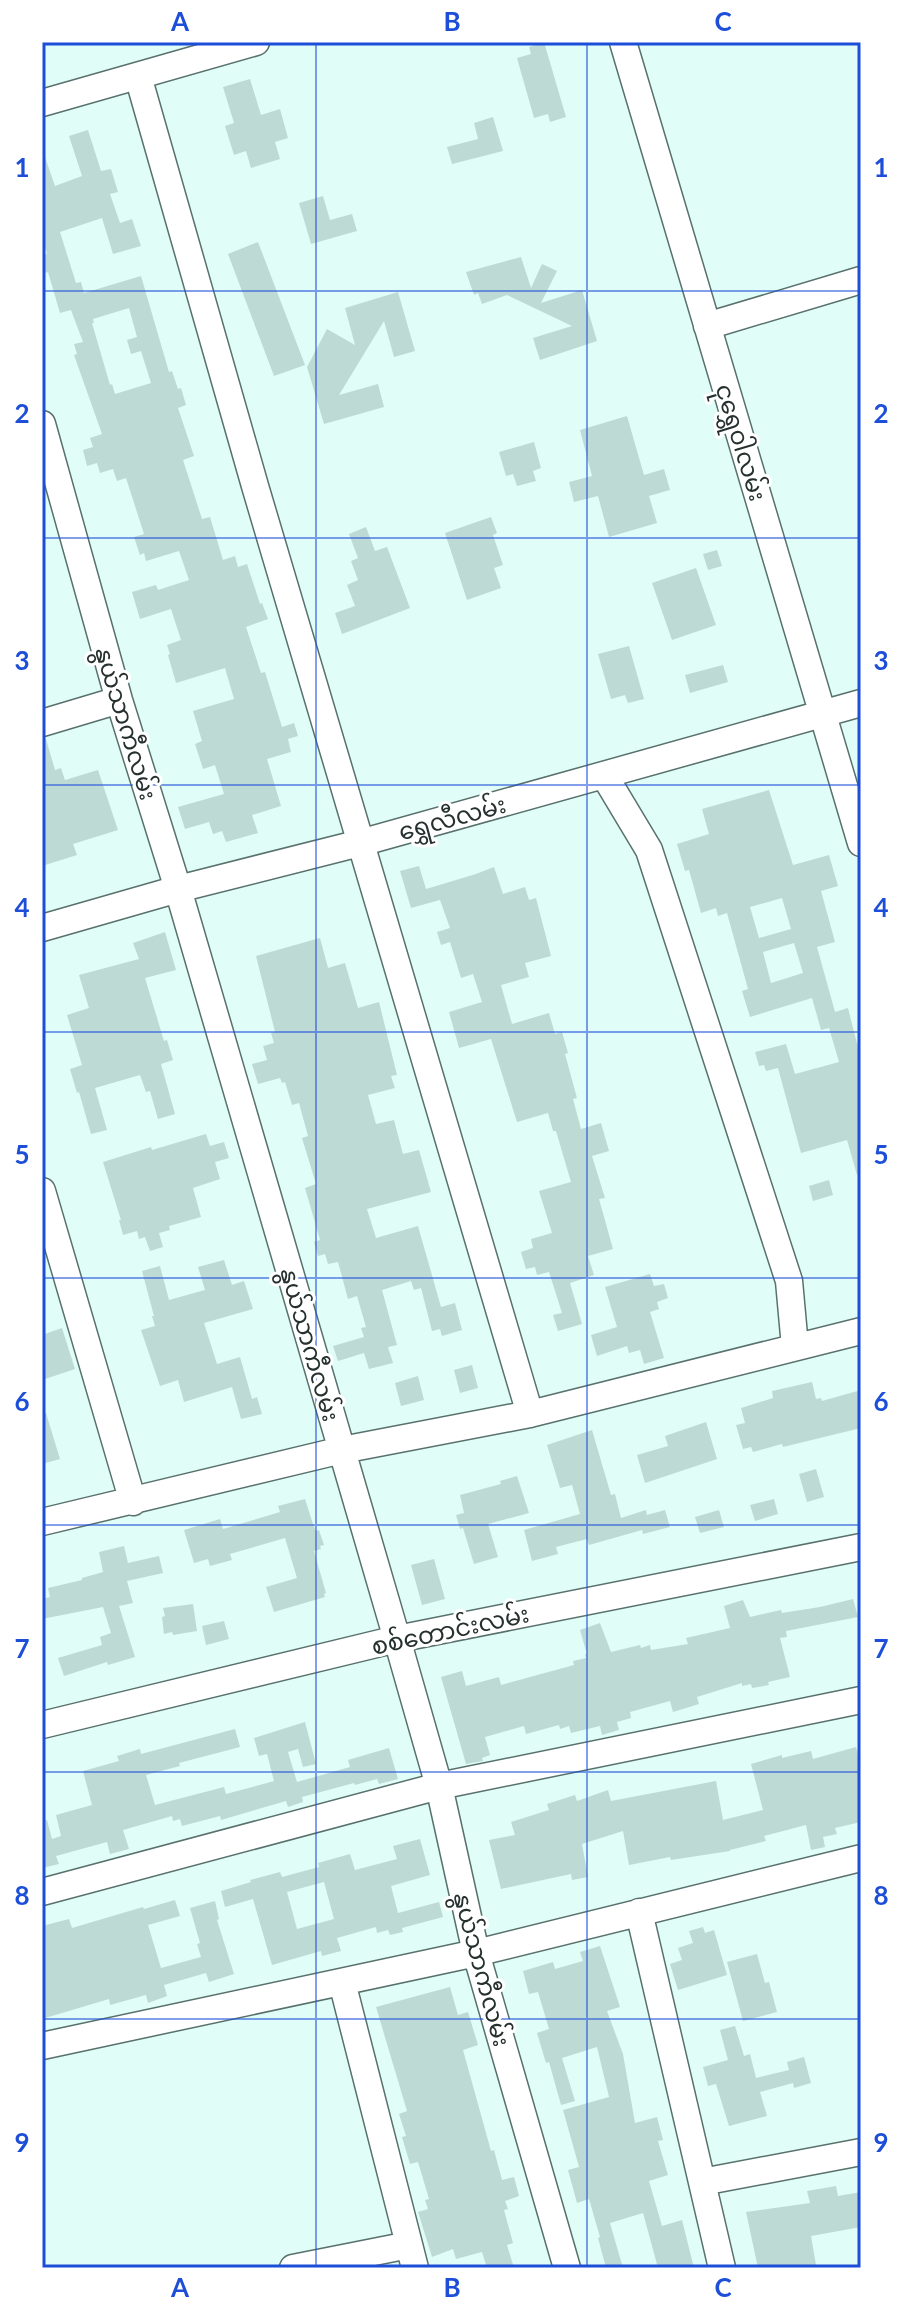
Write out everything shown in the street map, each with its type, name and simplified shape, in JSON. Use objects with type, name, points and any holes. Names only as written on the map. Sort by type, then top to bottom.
[{"type":"street","points":[[42,103],[256,42]]},
{"type":"street","name":"ငုရွှေဝါလမ်း","points":[[623,42],[861,843]]},
{"type":"street","points":[[138,76],[360,843],[530,1414]]},
{"type":"street","points":[[707,326],[861,280]]},
{"type":"street","name":"နွယ်သာကီလမ်း","points":[[42,424],[119,700],[178,889],[439,1786],[476,1953],[567,2268]]},
{"type":"street","points":[[42,723],[119,700]]},
{"type":"street","name":"ရွှေလီလမ်း","points":[[42,928],[861,703]]},
{"type":"street","points":[[604,775],[649,850],[789,1281],[795,1347]]},
{"type":"street","points":[[42,1191],[133,1502]]},
{"type":"street","points":[[42,1522],[342,1450],[530,1414],[861,1331]]},
{"type":"street","name":"စစ်တောင်းလမ်း","points":[[42,1725],[397,1639],[861,1547]]},
{"type":"street","points":[[42,1892],[439,1786],[861,1700]]},
{"type":"street","points":[[42,2046],[476,1953],[861,1858]]},
{"type":"street","points":[[639,1912],[722,2268]]},
{"type":"street","points":[[293,2268],[412,2256],[342,1982]]},
{"type":"street","points":[[702,2182],[861,2152]]},
{"type":"building","points":[[544,42],[566,117],[550,122],[548,114],[534,118],[517,58],[531,54],[529,47]]},
{"type":"building","points":[[250,79],[261,115],[280,109],[288,138],[275,142],[280,159],[251,168],[246,151],[234,155],[225,126],[234,123],[223,87]]},
{"type":"building","points":[[493,117],[503,151],[452,164],[447,147],[478,139],[474,123]]},
{"type":"building","points":[[88,130],[101,171],[111,169],[118,192],[110,194],[120,223],[132,219],[141,246],[113,254],[102,218],[60,232],[76,283],[81,282],[84,293],[141,276],[169,372],[172,371],[178,389],[181,388],[186,405],[178,408],[194,456],[183,460],[202,519],[210,517],[223,560],[235,556],[238,567],[247,564],[268,619],[246,627],[261,673],[265,672],[282,727],[294,723],[298,736],[288,739],[291,752],[267,759],[281,806],[252,815],[258,833],[226,842],[222,831],[213,834],[209,822],[185,829],[178,807],[224,794],[215,765],[203,769],[195,744],[202,741],[193,711],[234,699],[225,668],[176,683],[167,645],[181,640],[171,609],[140,619],[132,592],[156,585],[158,590],[189,580],[179,551],[146,561],[144,553],[140,555],[134,537],[144,534],[126,478],[117,481],[113,469],[100,473],[97,463],[87,466],[83,450],[93,447],[90,438],[102,434],[74,355],[77,354],[74,344],[83,342],[71,310],[60,313],[42,261],[42,255],[47,254],[42,236],[42,157],[45,157],[55,186],[82,176],[69,136]],"holes":[[[129,308],[137,337],[127,340],[131,354],[141,351],[151,383],[115,394],[93,319]]]},
{"type":"building","points":[[323,196],[330,220],[352,214],[357,231],[311,244],[299,203]]},
{"type":"building","points":[[258,242],[305,365],[274,376],[228,254]]},
{"type":"building","points":[[521,257],[531,288],[542,264],[557,271],[541,303],[582,290],[597,341],[540,360],[533,338],[572,326],[507,295],[482,304],[478,293],[474,295],[466,272]]},
{"type":"building","points":[[398,292],[415,351],[394,357],[384,321],[339,395],[378,384],[384,407],[324,424],[307,367],[327,329],[355,345],[345,308]]},
{"type":"building","points":[[627,416],[644,475],[664,469],[670,490],[649,496],[657,523],[609,537],[598,496],[574,502],[569,482],[592,476],[580,430]]},
{"type":"building","points":[[534,442],[541,468],[533,471],[536,481],[517,486],[513,474],[506,476],[499,452]]},
{"type":"building","points":[[491,517],[497,533],[493,535],[503,565],[494,568],[501,588],[467,600],[445,533]]},
{"type":"building","points":[[366,527],[375,551],[387,547],[410,608],[342,634],[335,613],[355,606],[347,585],[358,580],[351,561],[358,558],[349,534]]},
{"type":"building","points":[[717,550],[722,566],[708,570],[703,554]]},
{"type":"building","points":[[696,568],[716,625],[672,640],[652,583]]},
{"type":"building","points":[[629,646],[644,699],[628,703],[625,695],[611,699],[598,654]]},
{"type":"building","points":[[723,665],[728,682],[690,693],[685,675]]},
{"type":"building","points":[[46,739],[55,770],[61,768],[65,780],[98,770],[118,830],[73,844],[77,855],[42,866],[42,740]]},
{"type":"building","points":[[769,790],[793,865],[829,855],[838,886],[821,891],[835,942],[817,947],[835,1012],[848,1008],[861,1059],[861,1175],[857,1175],[847,1140],[801,1153],[778,1068],[766,1071],[764,1065],[759,1066],[755,1052],[786,1044],[795,1074],[839,1062],[829,1028],[821,1030],[812,998],[750,1017],[742,991],[748,989],[727,913],[718,916],[716,908],[701,913],[689,870],[685,871],[677,844],[709,834],[702,809]],"holes":[[[782,898],[791,929],[759,938],[750,907]],[[794,943],[803,973],[771,983],[763,952]]]},
{"type":"building","points":[[419,866],[426,889],[494,867],[503,894],[525,887],[529,900],[536,898],[551,956],[525,963],[529,977],[501,985],[512,1024],[549,1013],[555,1034],[562,1032],[568,1053],[565,1054],[577,1098],[573,1099],[581,1129],[601,1123],[609,1151],[592,1156],[605,1198],[599,1199],[613,1249],[588,1256],[594,1275],[570,1283],[582,1324],[558,1331],[553,1315],[562,1313],[549,1272],[537,1275],[535,1267],[526,1269],[521,1252],[533,1248],[531,1239],[552,1233],[539,1191],[571,1182],[556,1131],[553,1131],[548,1113],[517,1122],[491,1039],[459,1048],[449,1012],[482,1002],[473,974],[461,978],[450,942],[441,945],[437,932],[450,928],[440,900],[411,908],[400,871]]},
{"type":"building","points":[[165,932],[176,970],[145,978],[173,1060],[161,1064],[175,1114],[158,1119],[150,1091],[146,1092],[140,1075],[95,1088],[107,1130],[91,1134],[70,1069],[82,1065],[67,1015],[89,1008],[79,975],[139,959],[133,943]]},
{"type":"building","points":[[320,938],[328,968],[345,963],[358,1008],[379,1002],[397,1075],[391,1076],[395,1088],[368,1095],[376,1124],[394,1120],[403,1154],[419,1150],[431,1192],[367,1209],[376,1238],[418,1226],[441,1307],[455,1303],[462,1330],[442,1336],[440,1329],[432,1331],[421,1288],[414,1290],[411,1281],[382,1290],[397,1345],[388,1347],[393,1363],[369,1369],[364,1353],[338,1361],[333,1346],[364,1337],[361,1328],[366,1327],[357,1296],[348,1299],[338,1262],[328,1264],[325,1254],[318,1256],[314,1242],[320,1240],[305,1188],[316,1184],[302,1138],[308,1136],[299,1103],[292,1105],[285,1082],[282,1083],[280,1078],[258,1084],[252,1064],[267,1060],[263,1046],[274,1043],[271,1033],[275,1032],[256,956]]},
{"type":"building","points":[[206,1134],[210,1146],[224,1142],[229,1158],[215,1162],[220,1179],[193,1188],[201,1217],[169,1226],[170,1230],[159,1233],[163,1247],[150,1251],[145,1237],[139,1239],[137,1231],[123,1235],[103,1162]]},
{"type":"building","points":[[829,1180],[833,1195],[813,1201],[809,1186]]},
{"type":"building","points":[[224,1260],[232,1285],[244,1281],[253,1309],[204,1323],[217,1364],[240,1357],[252,1399],[257,1397],[262,1414],[241,1419],[232,1387],[184,1402],[178,1380],[160,1386],[141,1330],[155,1326],[142,1271],[160,1266],[169,1300],[205,1290],[198,1267]]},
{"type":"building","points":[[650,1274],[654,1286],[664,1284],[668,1298],[657,1302],[659,1309],[650,1312],[664,1358],[644,1364],[640,1350],[629,1353],[627,1346],[597,1356],[591,1335],[617,1327],[605,1287]]},
{"type":"building","points":[[62,1328],[75,1369],[42,1380],[42,1335]]},
{"type":"building","points":[[472,1365],[478,1388],[460,1393],[454,1370]]},
{"type":"building","points":[[418,1376],[424,1400],[401,1406],[395,1383]]},
{"type":"building","points":[[812,1382],[816,1399],[821,1398],[822,1401],[861,1390],[861,1428],[783,1447],[782,1444],[753,1452],[751,1447],[743,1449],[736,1425],[745,1423],[741,1408],[773,1398],[772,1391]]},
{"type":"building","points":[[42,1413],[46,1413],[60,1459],[42,1464]]},
{"type":"building","points":[[706,1422],[717,1459],[645,1483],[637,1455],[668,1446],[665,1436]]},
{"type":"building","points":[[592,1430],[621,1518],[646,1510],[647,1515],[665,1510],[670,1527],[643,1534],[642,1530],[589,1545],[587,1539],[556,1547],[558,1554],[532,1561],[524,1530],[580,1514],[572,1485],[560,1488],[547,1445]]},
{"type":"building","points":[[816,1469],[824,1497],[807,1502],[799,1474]]},
{"type":"building","points":[[517,1476],[529,1513],[488,1524],[498,1557],[474,1564],[456,1515],[464,1513],[460,1495],[501,1484],[500,1481]]},
{"type":"building","points":[[305,1499],[324,1545],[314,1551],[325,1597],[274,1612],[266,1587],[297,1578],[285,1538],[230,1554],[232,1560],[210,1566],[208,1559],[194,1563],[184,1530],[220,1519],[223,1529],[280,1512],[278,1506]]},
{"type":"building","points":[[774,1499],[778,1514],[755,1521],[750,1505]]},
{"type":"building","points":[[719,1510],[724,1527],[700,1533],[695,1517]]},
{"type":"building","points":[[124,1546],[128,1563],[159,1556],[163,1573],[127,1581],[133,1603],[119,1606],[135,1657],[108,1665],[107,1662],[64,1676],[58,1658],[102,1645],[100,1637],[111,1633],[103,1607],[42,1619],[42,1599],[50,1597],[48,1588],[103,1572],[99,1552]]},
{"type":"building","points":[[434,1559],[445,1599],[422,1605],[411,1565]]},
{"type":"building","points":[[853,1599],[858,1617],[786,1631],[787,1637],[780,1638],[790,1677],[752,1688],[751,1684],[742,1686],[742,1683],[697,1697],[699,1704],[673,1712],[670,1701],[630,1712],[631,1718],[617,1722],[619,1730],[602,1735],[600,1726],[571,1733],[569,1726],[560,1729],[559,1725],[526,1734],[524,1726],[485,1737],[490,1755],[482,1758],[483,1761],[466,1764],[441,1677],[462,1671],[466,1686],[499,1677],[501,1685],[574,1665],[573,1661],[586,1658],[587,1654],[580,1630],[600,1623],[611,1652],[640,1645],[641,1648],[650,1645],[651,1650],[688,1644],[686,1638],[730,1628],[724,1606],[743,1600],[750,1617]]},
{"type":"building","points":[[193,1604],[197,1631],[164,1634],[163,1608]]},
{"type":"building","points":[[224,1621],[229,1639],[206,1645],[202,1626]]},
{"type":"building","points":[[305,1722],[316,1764],[303,1767],[298,1749],[288,1752],[297,1782],[350,1767],[348,1760],[389,1748],[398,1779],[379,1784],[377,1779],[354,1783],[302,1797],[303,1802],[288,1807],[286,1801],[221,1820],[220,1816],[182,1826],[180,1819],[173,1821],[172,1816],[123,1830],[129,1849],[110,1854],[107,1842],[56,1856],[59,1864],[42,1868],[42,1821],[47,1820],[52,1839],[61,1836],[56,1815],[92,1805],[83,1771],[119,1761],[117,1756],[140,1749],[141,1754],[235,1729],[240,1747],[146,1775],[155,1805],[224,1787],[226,1794],[274,1781],[267,1754],[259,1756],[254,1738]]},
{"type":"building","points":[[856,1747],[861,1765],[861,1822],[835,1828],[837,1834],[823,1837],[825,1847],[811,1850],[806,1825],[764,1836],[766,1841],[730,1851],[629,1865],[623,1831],[582,1844],[588,1877],[572,1880],[571,1874],[501,1889],[489,1840],[515,1835],[511,1822],[549,1810],[547,1804],[575,1795],[577,1801],[608,1790],[611,1801],[716,1781],[723,1820],[763,1810],[751,1764],[811,1751],[813,1759]]},
{"type":"building","points":[[420,1839],[430,1875],[391,1886],[398,1913],[439,1902],[443,1917],[402,1928],[403,1932],[390,1935],[388,1930],[377,1933],[376,1927],[337,1938],[341,1951],[322,1956],[321,1951],[272,1965],[253,1899],[225,1907],[221,1891],[250,1880],[280,1872],[282,1877],[350,1854],[355,1870],[397,1859],[393,1846]],"holes":[[[324,1882],[334,1919],[297,1929],[287,1892]]]},
{"type":"building","points":[[175,1900],[180,1916],[148,1925],[161,1968],[201,1957],[190,1908],[215,1901],[217,1920],[234,1974],[209,1982],[206,1973],[164,1985],[167,1996],[148,2003],[146,1995],[110,2005],[109,1999],[42,2019],[42,1926],[69,1919],[72,1928]]},
{"type":"building","points":[[703,1927],[705,1933],[714,1930],[727,1975],[678,1990],[670,1964],[682,1960],[678,1948],[693,1943],[689,1931]]},
{"type":"building","points":[[600,1946],[620,2007],[607,2011],[623,2054],[635,2123],[657,2117],[663,2140],[658,2141],[668,2175],[649,2181],[662,2226],[682,2220],[694,2268],[658,2268],[643,2213],[610,2223],[623,2268],[606,2268],[589,2199],[577,2203],[568,2170],[579,2167],[563,2110],[609,2097],[597,2047],[562,2058],[575,2101],[561,2105],[537,2033],[549,2029],[538,1992],[529,1994],[523,1971],[553,1962],[555,1969],[583,1961],[580,1952]]},
{"type":"building","points":[[757,1954],[777,2012],[743,2021],[727,1962]]},
{"type":"building","points":[[450,1987],[458,2015],[468,2012],[478,2045],[463,2050],[491,2151],[494,2150],[502,2180],[514,2177],[519,2196],[505,2201],[508,2209],[504,2210],[513,2243],[507,2245],[514,2268],[487,2268],[482,2252],[456,2259],[453,2249],[432,2257],[418,2212],[428,2209],[425,2200],[429,2199],[418,2162],[410,2164],[402,2137],[406,2136],[399,2114],[407,2111],[376,2007]]},
{"type":"building","points":[[735,2026],[744,2056],[750,2054],[756,2078],[789,2070],[787,2062],[804,2057],[811,2083],[794,2088],[793,2083],[760,2092],[767,2116],[729,2126],[716,2084],[708,2086],[703,2067],[728,2060],[720,2030]]},
{"type":"building","points":[[836,2186],[838,2196],[861,2192],[861,2227],[811,2236],[816,2265],[758,2268],[746,2212],[810,2203],[807,2191]]}]
